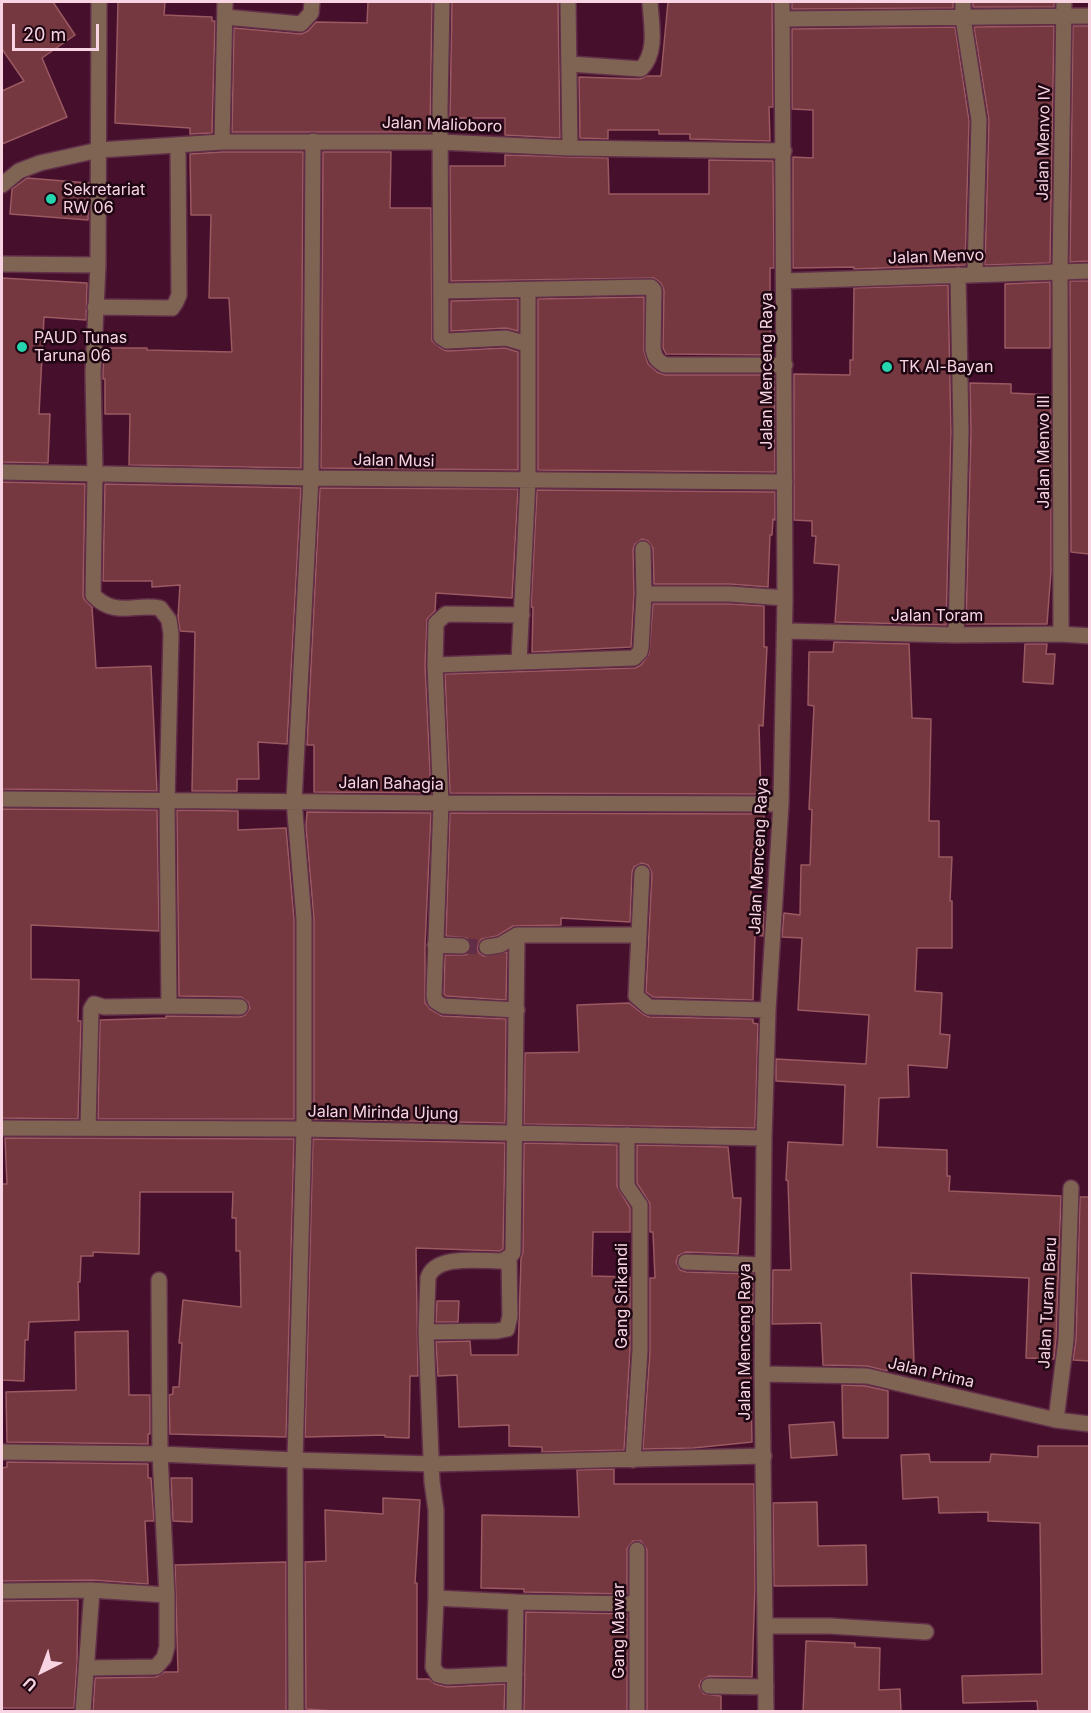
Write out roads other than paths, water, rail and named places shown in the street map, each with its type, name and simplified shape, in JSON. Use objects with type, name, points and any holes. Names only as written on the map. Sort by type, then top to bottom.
[{"type":"street","points":[[99,2],[98,266],[93,372],[95,474],[93,595],[104,605],[123,609],[160,608],[169,620],[171,634],[167,801],[169,1006]]},
{"type":"street","points":[[222,142],[225,2]]},
{"type":"street","points":[[225,17],[301,24],[311,13],[312,2]]},
{"type":"street","points":[[442,2],[441,337],[447,341],[506,338],[527,344]]},
{"type":"street","points":[[568,2],[570,148]]},
{"type":"street","points":[[570,64],[641,69],[652,54],[650,2]]},
{"type":"street","name":"Jalan Menceng Raya","points":[[766,1712],[762,1374],[764,1138],[768,1010],[781,804],[785,631],[782,2]]},
{"type":"street","points":[[963,2],[963,18],[979,120],[975,274]]},
{"type":"street","points":[[782,19],[963,18],[1064,9],[1089,16]]},
{"type":"street","name":"Jalan Menvo IV","points":[[1060,271],[1064,9]]},
{"type":"street","points":[[296,1712],[295,1460],[304,1129],[304,920],[294,801],[311,478],[313,141]]},
{"type":"street","name":"Jalan Malioboro","points":[[2,185],[19,171],[40,163],[99,150],[222,142],[440,142],[570,148],[784,152]]},
{"type":"street","points":[[95,307],[172,308],[176,302],[179,295],[178,145]]},
{"type":"street","points":[[2,264],[98,266]]},
{"type":"street","name":"Jalan Menvo III","points":[[1060,271],[1061,634]]},
{"type":"street","name":"Jalan Menvo","points":[[785,281],[1089,271]]},
{"type":"street","points":[[956,635],[961,432],[958,275]]},
{"type":"street","points":[[441,291],[651,287],[654,290],[653,349],[655,359],[659,362],[665,365],[785,365]]},
{"type":"street","points":[[519,662],[528,480],[528,291]]},
{"type":"street","name":"Jalan Musi","points":[[2,472],[311,478],[785,482]]},
{"type":"street","points":[[435,665],[634,658],[641,648],[644,594],[643,549]]},
{"type":"street","points":[[644,594],[730,594],[785,598]]},
{"type":"street","points":[[516,1010],[443,1006],[438,1004],[434,995],[441,803],[435,665],[436,622],[446,614],[522,615]]},
{"type":"street","name":"Jalan Toram","points":[[785,631],[1089,636]]},
{"type":"street","name":"Jalan Bahagia","points":[[2,799],[781,804]]},
{"type":"street","points":[[642,873],[636,996],[642,1003],[649,1007],[768,1010]]},
{"type":"street","points":[[487,947],[500,945],[517,935],[638,934]]},
{"type":"street","points":[[515,1674],[447,1677],[435,1673],[433,1667],[436,1510],[432,1482],[426,1332],[428,1278],[434,1268],[443,1262],[502,1261],[513,1252],[517,935]]},
{"type":"street","points":[[435,945],[462,946]]},
{"type":"street","points":[[88,1128],[91,1009],[94,1004],[240,1007]]},
{"type":"street","name":"Jalan Mirinda Ujung","points":[[2,1128],[304,1129],[764,1138]]},
{"type":"street","name":"Gang Srikandi","points":[[627,1135],[627,1186],[640,1205],[640,1350],[633,1460]]},
{"type":"street","name":"Jalan Turam Baru","points":[[1056,1420],[1066,1340],[1071,1188]]},
{"type":"street","points":[[426,1332],[507,1329],[510,1316],[509,1257]]},
{"type":"street","points":[[686,1262],[763,1265]]},
{"type":"street","points":[[87,1668],[156,1667],[164,1658],[167,1647],[167,1595],[160,1454],[159,1280]]},
{"type":"street","name":"Jalan Prima","points":[[762,1374],[867,1376],[1056,1420],[1089,1424]]},
{"type":"street","points":[[2,1452],[160,1454],[433,1464],[764,1456]]},
{"type":"street","name":"Gang Mawar","points":[[637,1550],[637,1712]]},
{"type":"street","points":[[2,1591],[92,1590],[167,1595]]},
{"type":"street","points":[[83,1712],[92,1590]]},
{"type":"street","points":[[436,1598],[636,1604]]},
{"type":"street","points":[[514,1712],[516,1602]]},
{"type":"street","points":[[765,1626],[830,1626],[926,1632]]},
{"type":"street","points":[[709,1686],[766,1687]]},
{"type":"tunnel","points":[[462,946],[487,947]]},
{"type":"place","name":"Sekretariat RW 06","points":[[51,199]]},
{"type":"place","name":"PAUD Tunas Taruna 06","points":[[22,347]]},
{"type":"place","name":"TK Al-Bayan","points":[[887,367]]}]
